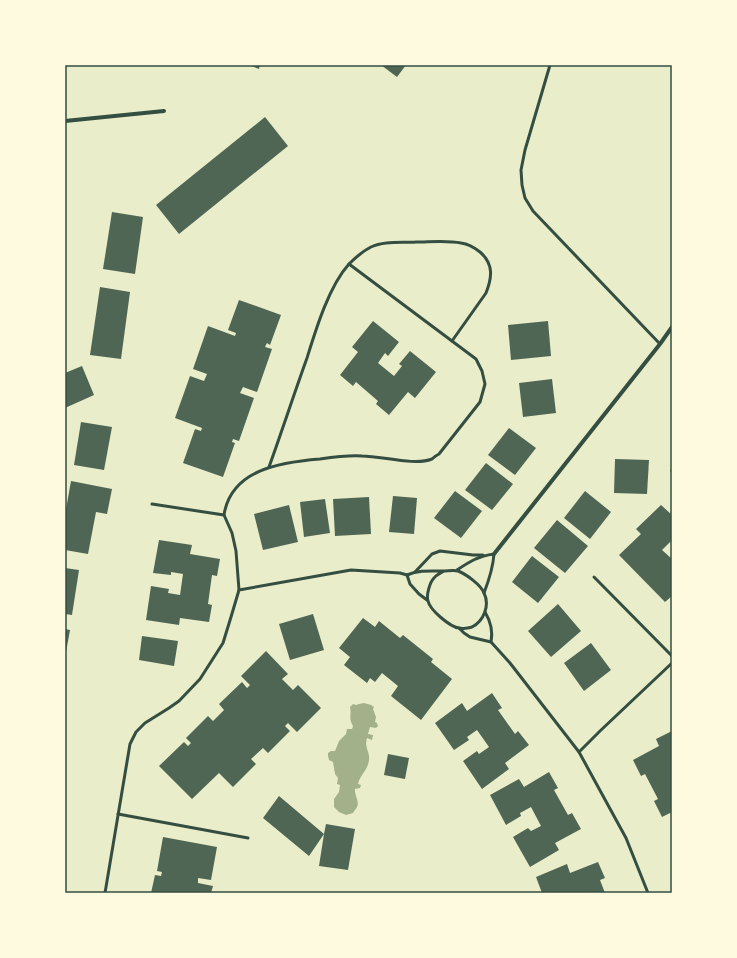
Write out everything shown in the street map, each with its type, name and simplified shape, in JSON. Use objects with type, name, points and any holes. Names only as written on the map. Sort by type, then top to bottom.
[{"type":"street","points":[[65,122],[164,112]]},
{"type":"street","points":[[494,554],[672,327]]},
{"type":"lane","points":[[550,65],[525,150],[521,170],[525,198],[533,211],[660,344]]},
{"type":"lane","points":[[269,467],[320,319],[333,289],[349,264],[370,247],[384,243],[461,242],[474,247],[484,256],[490,264],[490,284],[486,293],[452,341]]},
{"type":"lane","points":[[106,893],[130,744],[136,732],[144,723],[169,708],[200,679],[223,643],[232,617],[239,590],[236,551],[232,533],[224,515],[226,505],[237,486],[243,480],[269,467],[293,462],[362,456],[408,461],[422,461],[432,458],[439,454],[480,402],[485,384],[482,371],[476,359],[349,264]]},
{"type":"lane","points":[[152,504],[224,515]]},
{"type":"lane","points":[[415,572],[432,554],[440,551],[473,555],[494,554],[494,563],[491,576],[484,593]]},
{"type":"lane","points":[[239,590],[351,570],[400,573],[407,575],[415,572],[430,570],[457,570],[472,560],[485,555]]},
{"type":"lane","points":[[457,570],[479,586],[484,593],[486,603],[485,612],[480,620],[471,627],[459,628]]},
{"type":"lane","points":[[427,600],[428,592],[434,578],[444,571]]},
{"type":"lane","points":[[407,575],[410,584],[427,600],[433,610],[451,625],[459,628],[470,637],[491,642],[510,663],[579,752],[626,838],[648,893]]},
{"type":"lane","points":[[594,577],[672,656]]},
{"type":"lane","points":[[485,612],[490,624],[492,635],[491,642]]},
{"type":"lane","points":[[579,752],[672,663]]},
{"type":"lane","points":[[118,814],[248,838]]},
{"type":"shaded area","points":[[364,703],[374,707],[373,709],[376,717],[375,722],[378,726],[376,728],[370,727],[368,734],[373,735],[372,740],[367,738],[366,744],[369,757],[368,764],[358,784],[361,785],[360,788],[355,789],[358,805],[353,813],[346,815],[339,812],[334,807],[334,799],[339,792],[340,785],[337,784],[338,778],[335,774],[333,762],[329,760],[328,753],[335,751],[339,741],[346,734],[347,729],[352,729],[353,726],[350,707],[353,704],[356,705]]},
{"type":"building","points":[[249,65],[260,65],[259,69]]},
{"type":"building","points":[[381,65],[406,65],[397,77]]},
{"type":"building","points":[[265,117],[288,146],[179,234],[156,205]]},
{"type":"building","points":[[112,212],[143,217],[135,274],[103,269]]},
{"type":"building","points":[[100,287],[130,292],[121,359],[90,355]]},
{"type":"building","points":[[239,300],[281,315],[270,345],[267,343],[265,347],[272,349],[257,392],[243,387],[240,393],[254,398],[239,441],[233,439],[232,442],[235,443],[223,477],[183,463],[195,429],[201,431],[202,428],[175,418],[190,376],[204,381],[207,374],[193,369],[208,326],[235,336],[236,333],[228,330]]},
{"type":"building","points":[[373,321],[399,342],[388,356],[385,353],[378,363],[394,376],[402,366],[399,364],[410,351],[436,372],[415,398],[408,392],[389,415],[376,404],[378,401],[356,382],[353,386],[340,375],[358,352],[352,347]]},
{"type":"building","points":[[548,321],[551,356],[511,360],[508,325]]},
{"type":"building","points":[[82,366],[94,395],[65,408],[65,373]]},
{"type":"building","points":[[552,379],[556,413],[523,417],[519,383]]},
{"type":"building","points":[[81,422],[112,427],[104,470],[74,465]]},
{"type":"building","points":[[509,428],[536,448],[515,475],[488,455]]},
{"type":"building","points":[[615,459],[649,460],[647,494],[614,493]]},
{"type":"building","points":[[486,463],[513,484],[492,510],[465,490]]},
{"type":"building","points":[[71,481],[112,489],[107,514],[96,512],[88,554],[65,550],[65,515]]},
{"type":"building","points":[[455,491],[482,511],[461,538],[434,518]]},
{"type":"building","points":[[585,491],[611,512],[590,539],[564,518]]},
{"type":"building","points":[[393,496],[417,498],[414,534],[389,532]]},
{"type":"building","points":[[369,497],[371,534],[335,536],[333,499]]},
{"type":"building","points":[[325,499],[330,533],[304,537],[300,502]]},
{"type":"building","points":[[289,505],[298,542],[263,550],[254,514]]},
{"type":"building","points":[[661,505],[672,515],[672,540],[662,550],[672,559],[672,596],[665,602],[619,555],[641,534],[636,529]]},
{"type":"building","points":[[557,520],[588,546],[565,573],[534,548]]},
{"type":"building","points":[[159,540],[192,545],[190,554],[220,559],[217,576],[212,575],[208,604],[212,605],[209,622],[180,618],[179,625],[146,620],[151,586],[169,589],[168,593],[180,595],[183,574],[171,572],[171,575],[153,573]]},
{"type":"building","points":[[532,556],[559,577],[538,603],[512,582]]},
{"type":"building","points":[[65,568],[79,570],[72,615],[65,614]]},
{"type":"building","points":[[558,604],[581,631],[551,657],[528,631]]},
{"type":"building","points":[[313,614],[324,650],[290,660],[279,624]]},
{"type":"building","points":[[363,618],[375,627],[379,621],[400,638],[403,635],[433,659],[431,662],[452,679],[421,720],[391,696],[398,686],[382,673],[375,682],[370,678],[367,683],[344,665],[350,657],[339,648]]},
{"type":"building","points":[[65,629],[70,630],[66,652],[65,652]]},
{"type":"building","points":[[142,636],[178,641],[174,666],[139,660]]},
{"type":"building","points":[[591,643],[611,670],[584,691],[564,663]]},
{"type":"building","points":[[266,651],[288,674],[282,679],[293,690],[298,685],[321,708],[297,732],[288,723],[285,726],[290,731],[268,753],[263,748],[251,759],[256,764],[233,787],[219,773],[192,799],[159,766],[184,742],[188,746],[191,743],[186,738],[208,716],[213,721],[224,710],[219,704],[242,682],[247,688],[250,685],[241,676]]},
{"type":"building","points":[[492,693],[502,708],[498,710],[515,734],[518,731],[529,745],[505,763],[509,769],[482,789],[463,761],[477,751],[479,754],[489,747],[477,730],[467,737],[469,740],[454,750],[435,723],[462,703],[467,711]]},
{"type":"building","points":[[672,731],[672,812],[662,817],[654,801],[658,799],[645,774],[641,776],[633,760],[659,746],[656,739]]},
{"type":"building","points":[[388,754],[409,758],[405,779],[384,775]]},
{"type":"building","points":[[549,772],[558,788],[554,790],[568,815],[572,813],[581,829],[555,843],[559,850],[530,867],[513,837],[528,828],[531,831],[541,826],[531,807],[520,813],[521,816],[506,825],[490,795],[519,779],[524,787]]},
{"type":"building","points":[[279,796],[324,834],[309,856],[263,818]]},
{"type":"building","points":[[326,824],[355,829],[348,870],[319,866]]},
{"type":"building","points":[[163,837],[217,847],[211,880],[198,878],[198,883],[213,886],[211,893],[151,893],[155,875],[161,876],[162,872],[157,871]]},
{"type":"building","points":[[598,862],[605,878],[600,880],[605,893],[542,893],[536,877],[567,864],[570,873]]}]
